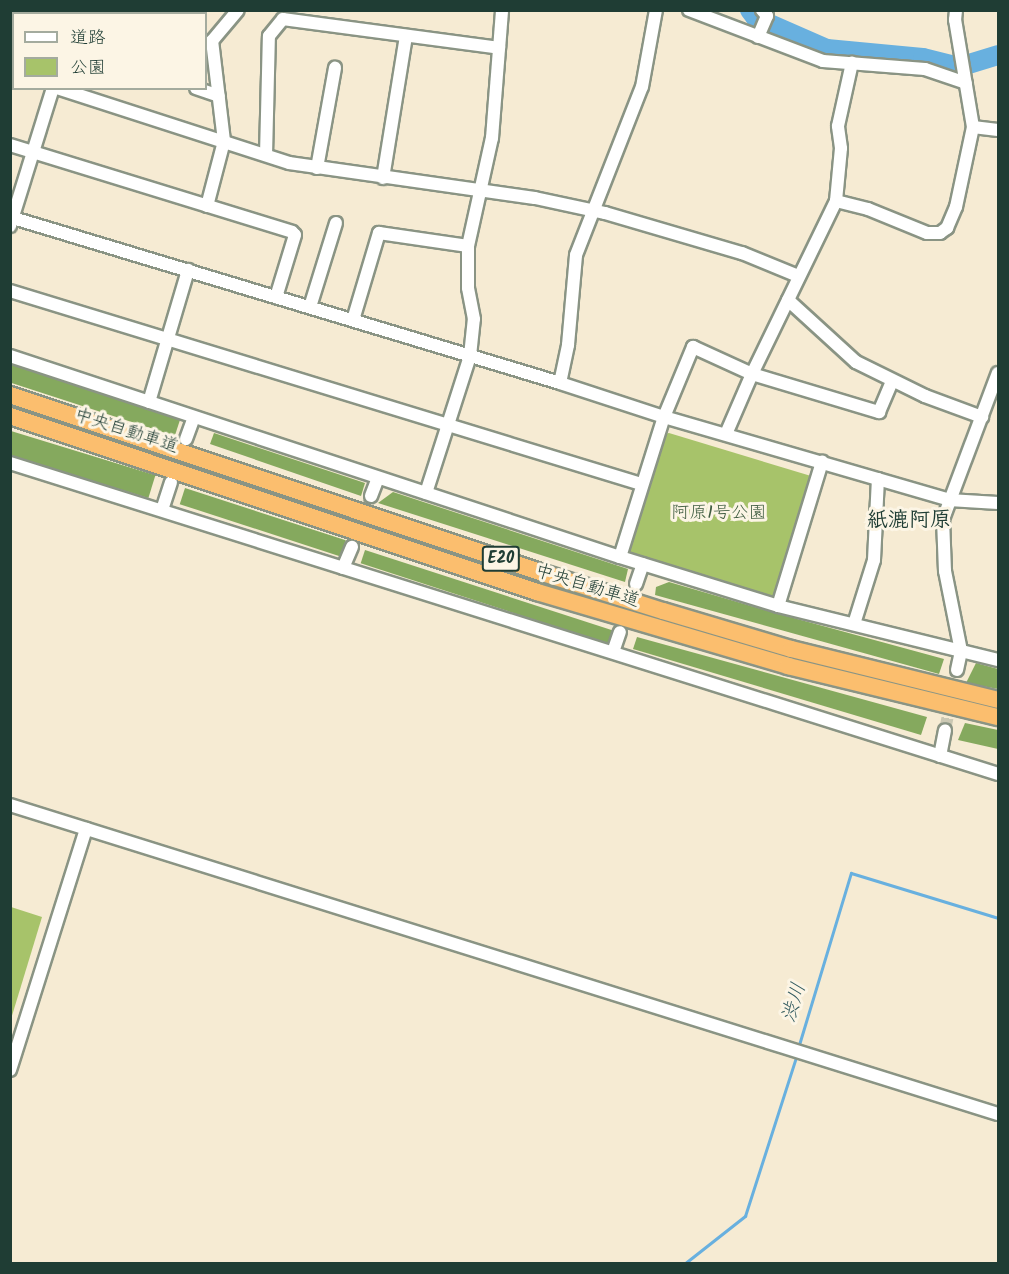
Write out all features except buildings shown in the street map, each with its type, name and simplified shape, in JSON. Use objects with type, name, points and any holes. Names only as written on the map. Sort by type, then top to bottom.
[{"type":"highway","name":"中央自動車道","points":[[10,394],[565,580],[791,649],[999,700]]},
{"type":"highway","name":"中央自動車道","points":[[10,416],[537,591],[788,666],[999,717]]},
{"type":"street","points":[[207,206],[224,141],[212,41],[238,10]]},
{"type":"street","points":[[311,23],[316,10]]},
{"type":"street","points":[[426,493],[470,356],[474,319],[468,288],[468,246],[470,228],[492,138],[502,10]]},
{"type":"street","points":[[560,383],[568,345],[576,255],[642,87],[656,10]]},
{"type":"street","points":[[689,10],[823,61],[925,69],[966,82]]},
{"type":"street","points":[[836,201],[868,209],[927,232],[940,233],[947,228],[956,207],[973,127],[955,20],[956,10]]},
{"type":"street","points":[[759,36],[764,13]]},
{"type":"street","points":[[266,155],[269,36],[283,19],[499,48]]},
{"type":"street","points":[[383,178],[406,36]]},
{"type":"street","points":[[726,434],[798,276],[836,201],[841,148],[838,126],[852,63]]},
{"type":"street","points":[[317,168],[335,68]]},
{"type":"street","points":[[54,90],[11,220],[188,270],[664,417],[949,500],[999,503]]},
{"type":"street","points":[[61,90],[289,163],[535,198],[593,211],[742,253],[798,276]]},
{"type":"street","points":[[202,90],[219,96]]},
{"type":"street","points":[[973,127],[999,130]]},
{"type":"street","points":[[10,145],[292,232],[295,235],[276,297]]},
{"type":"street","points":[[310,307],[336,223]]},
{"type":"street","points":[[353,320],[380,233],[468,246]]},
{"type":"street","points":[[149,402],[188,270]]},
{"type":"street","points":[[10,291],[641,484]]},
{"type":"street","points":[[788,300],[856,362],[892,382],[982,417]]},
{"type":"street","points":[[620,557],[641,484],[664,417],[693,347],[752,374],[879,412],[892,382]]},
{"type":"street","points":[[10,356],[620,557],[778,606],[999,660]]},
{"type":"street","points":[[957,670],[961,651],[945,571],[943,519],[982,417],[994,400],[999,373]]},
{"type":"street","points":[[186,439],[194,417]]},
{"type":"street","points":[[778,606],[822,462]]},
{"type":"street","points":[[10,463],[999,774]]},
{"type":"street","points":[[371,496],[378,478]]},
{"type":"street","points":[[854,624],[874,560],[878,479]]},
{"type":"street","points":[[162,510],[171,482]]},
{"type":"street","points":[[343,568],[352,547]]},
{"type":"street","points":[[636,584],[643,564]]},
{"type":"street","points":[[613,652],[620,632]]},
{"type":"street","points":[[940,756],[945,730]]},
{"type":"street","points":[[10,805],[999,1114]]},
{"type":"street","points":[[10,1070],[86,829]]},
{"type":"green space","points":[[11,364],[180,419],[175,436],[10,383]]},
{"type":"green space","points":[[11,431],[155,475],[148,498],[10,456]]},
{"type":"green space","points":[[214,433],[365,483],[361,496],[210,444]]},
{"type":"green space","name":"阿原1号公園","points":[[669,433],[811,476],[776,597],[628,553],[664,434]]},
{"type":"green space","points":[[185,488],[346,540],[340,556],[180,504]]},
{"type":"green space","points":[[393,492],[628,569],[625,582],[378,503]]},
{"type":"green space","points":[[365,550],[612,630],[608,644],[361,563]]},
{"type":"green space","points":[[669,582],[944,659],[939,674],[655,595],[656,587]]},
{"type":"green space","points":[[637,637],[927,717],[921,735],[633,649]]},
{"type":"green space","points":[[976,663],[998,669],[998,689],[966,683]]},
{"type":"green space","points":[[965,723],[998,730],[998,749],[958,740]]},
{"type":"green space","points":[[10,907],[42,917],[11,1019]]},
{"type":"waterway","points":[[750,10],[756,18],[827,49],[923,58],[959,67],[998,55]]},
{"type":"waterway","name":"渋川","points":[[798,1048],[851,873],[998,918]]},
{"type":"waterway","name":"渋川","points":[[684,1264],[745,1216],[797,1054]]},
{"type":"tunnel","points":[[352,547],[371,496]]},
{"type":"tunnel","points":[[623,626],[636,584]]},
{"type":"tunnel","points":[[945,730],[957,670]]},
{"type":"district","name":"紙漉阿原","points":[[909,521]]}]
